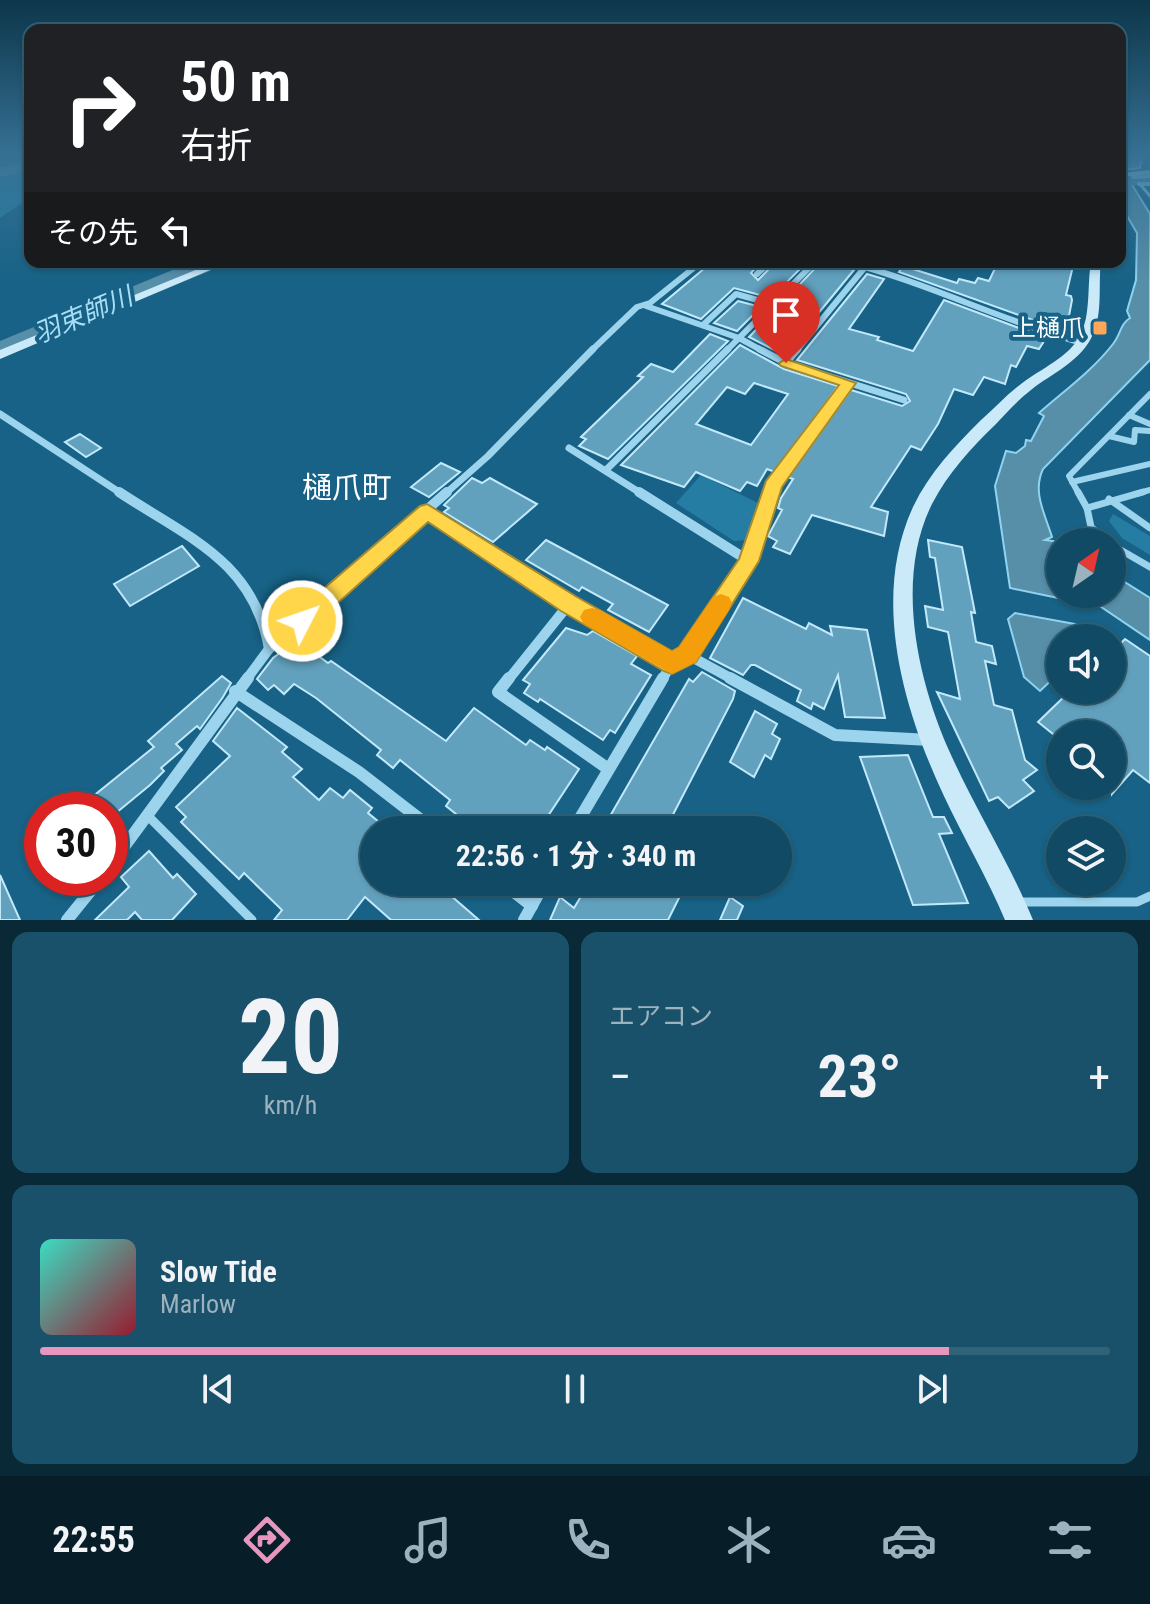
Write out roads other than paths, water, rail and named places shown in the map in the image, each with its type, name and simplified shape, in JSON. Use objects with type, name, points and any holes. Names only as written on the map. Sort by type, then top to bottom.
[{"type":"main road","points":[[0,355],[210,268]]},
{"type":"main road","points":[[1015,911],[933,740],[909,657],[903,588],[909,535],[923,503],[958,451],[1022,390],[1082,343],[1091,322],[1096,268]]},
{"type":"street","points":[[646,306],[694,268]]},
{"type":"street","points":[[757,274],[764,268]]},
{"type":"street","points":[[606,470],[809,268]]},
{"type":"street","points":[[786,363],[864,268]]},
{"type":"street","points":[[868,268],[933,287],[1031,329],[1082,343]]},
{"type":"street","points":[[703,325],[736,294],[775,305]]},
{"type":"street","points":[[128,843],[235,691],[269,649],[488,456],[536,404],[637,307],[646,306],[703,325],[739,338],[786,363],[904,400]]},
{"type":"street","points":[[581,816],[672,663],[688,655],[749,561],[773,485],[848,383]]},
{"type":"street","points":[[0,414],[218,557],[247,583],[261,607],[269,649]]},
{"type":"street","points":[[569,448],[749,561]]},
{"type":"street","points":[[427,511],[569,604],[672,663]]},
{"type":"street","points":[[569,604],[498,692],[607,768]]},
{"type":"street","points":[[688,655],[835,735],[933,740]]},
{"type":"street","points":[[235,691],[359,772],[416,816]]},
{"type":"street","points":[[67,920],[86,896]]},
{"type":"street","points":[[519,896],[532,906]]},
{"type":"street","points":[[524,920],[537,896]]},
{"type":"lane","points":[[1092,528],[1087,508],[1069,476],[1076,465],[1089,458],[1150,394]]},
{"type":"lane","points":[[1129,415],[1150,424]]},
{"type":"lane","points":[[1109,436],[1134,442],[1135,430],[1150,431]]},
{"type":"lane","points":[[1072,482],[1150,464]]},
{"type":"lane","points":[[1087,508],[1109,499],[1150,490]]},
{"type":"lane","points":[[1109,499],[1150,528]]},
{"type":"lane","points":[[1126,553],[1150,567]]},
{"type":"lane","points":[[149,817],[252,920]]},
{"type":"lane","points":[[1015,911],[1137,902],[1150,896]]},
{"type":"waterway","name":"羽束師川","points":[[0,350],[197,268]]},
{"type":"place","name":"上樋爪","points":[[1100,328]]},
{"type":"district","name":"樋爪町","points":[[347,488]]}]
